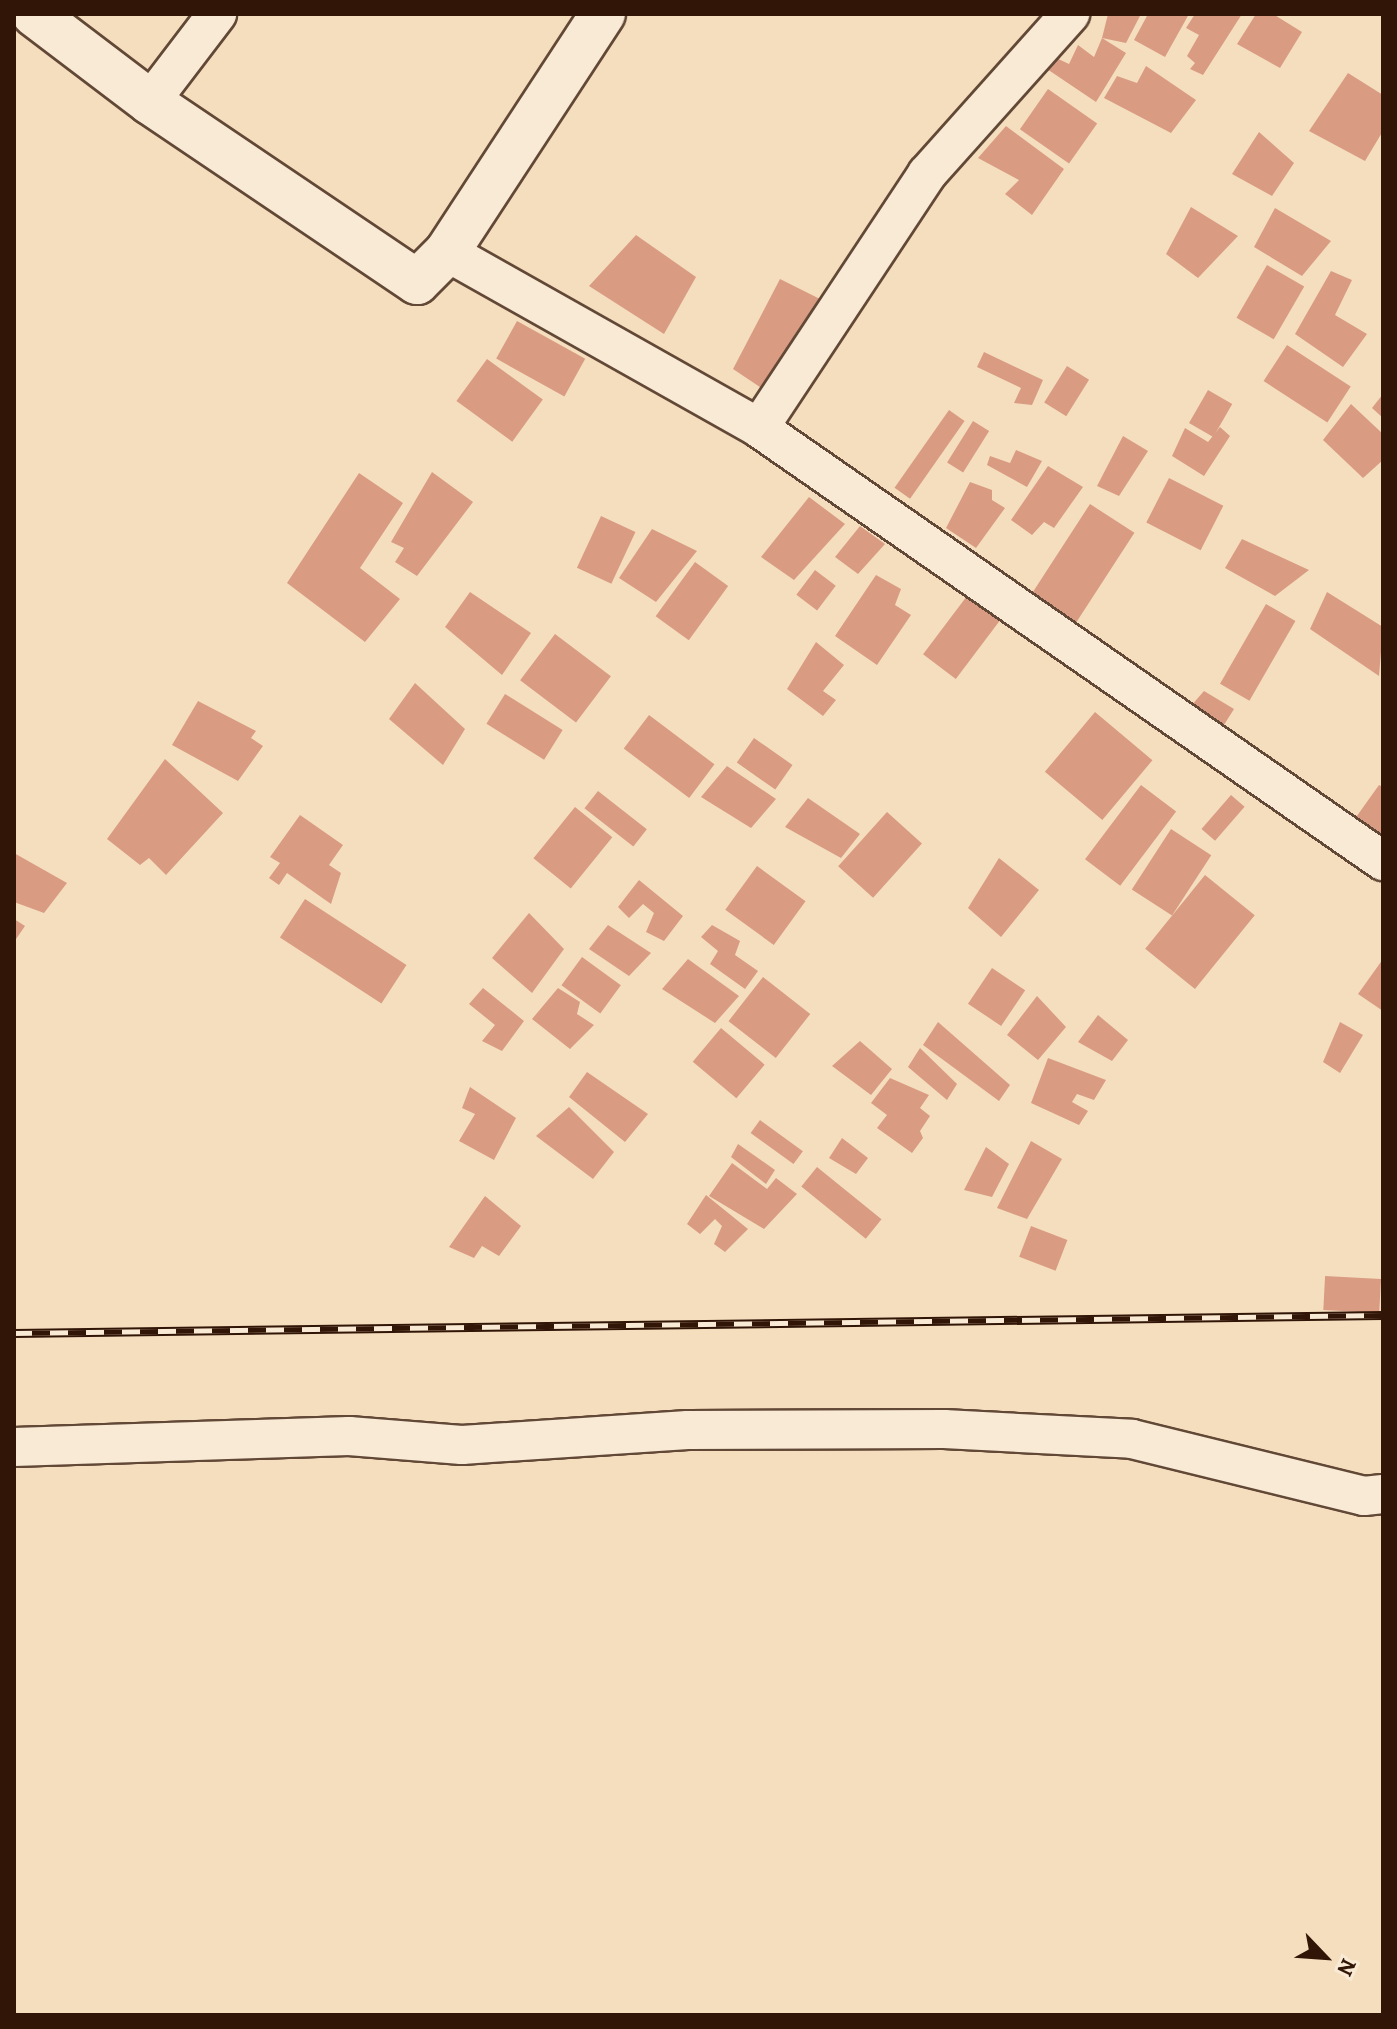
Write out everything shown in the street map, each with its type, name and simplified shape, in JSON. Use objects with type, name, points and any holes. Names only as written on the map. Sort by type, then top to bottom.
[{"type":"street","points":[[34,14],[150,102],[417,282],[447,252],[603,14]]},
{"type":"street","points":[[150,102],[217,14]]},
{"type":"street","points":[[759,428],[927,174],[1070,14]]},
{"type":"street","points":[[447,252],[759,428],[1383,861]]},
{"type":"street","points":[[14,1447],[349,1436],[462,1445],[688,1430],[944,1429],[1132,1439],[1364,1496],[1383,1494]]},
{"type":"building","points":[[1108,14],[1141,14],[1126,43],[1102,38]]},
{"type":"building","points":[[1148,14],[1189,14],[1165,57],[1134,40]]},
{"type":"building","points":[[1195,14],[1242,14],[1203,75],[1190,69],[1195,63],[1187,56],[1199,35],[1186,28]]},
{"type":"building","points":[[1256,14],[1273,14],[1302,32],[1280,68],[1237,44]]},
{"type":"building","points":[[1102,38],[1126,53],[1096,102],[1047,69],[1052,56],[1069,64],[1078,45],[1094,57]]},
{"type":"building","points":[[1146,66],[1196,100],[1171,133],[1104,98],[1117,76],[1137,83]]},
{"type":"building","points":[[1348,73],[1383,95],[1383,131],[1365,161],[1309,131]]},
{"type":"building","points":[[1048,89],[1097,123],[1069,164],[1020,129]]},
{"type":"building","points":[[1006,126],[1064,169],[1032,215],[1005,194],[1019,180],[978,158]]},
{"type":"building","points":[[1259,132],[1294,163],[1272,196],[1232,174]]},
{"type":"building","points":[[1191,207],[1238,236],[1198,278],[1166,254]]},
{"type":"building","points":[[1275,208],[1331,241],[1302,276],[1254,247]]},
{"type":"building","points":[[636,235],[696,277],[664,334],[589,286]]},
{"type":"building","points":[[1267,265],[1304,286],[1274,339],[1236,318]]},
{"type":"building","points":[[1331,271],[1352,280],[1335,315],[1367,334],[1343,367],[1295,334]]},
{"type":"building","points":[[780,279],[828,303],[769,393],[733,369]]},
{"type":"building","points":[[517,321],[585,359],[564,396],[496,359]]},
{"type":"building","points":[[1287,345],[1351,386],[1327,422],[1264,381]]},
{"type":"building","points":[[984,352],[1043,380],[1032,405],[1014,403],[1021,388],[977,367]]},
{"type":"building","points":[[487,359],[543,400],[512,442],[456,401]]},
{"type":"building","points":[[1067,366],[1089,380],[1066,416],[1044,402]]},
{"type":"building","points":[[1208,390],[1232,404],[1213,437],[1189,423]]},
{"type":"building","points":[[1383,394],[1383,418],[1372,408]]},
{"type":"building","points":[[1351,404],[1383,434],[1383,460],[1363,478],[1323,440]]},
{"type":"building","points":[[949,410],[965,421],[910,499],[895,488]]},
{"type":"building","points":[[973,421],[989,431],[963,473],[947,463]]},
{"type":"building","points":[[1220,427],[1230,436],[1204,476],[1172,456],[1185,428],[1208,442]]},
{"type":"building","points":[[1123,436],[1148,451],[1119,496],[1097,486]]},
{"type":"building","points":[[1016,450],[1042,461],[1027,487],[987,465],[990,456],[1010,463]]},
{"type":"building","points":[[1048,466],[1083,487],[1054,528],[1044,522],[1032,535],[1011,520]]},
{"type":"building","points":[[432,472],[473,502],[417,576],[395,562],[404,548],[391,542]]},
{"type":"building","points":[[359,473],[403,503],[360,568],[400,599],[365,642],[287,583]]},
{"type":"building","points":[[1169,478],[1223,506],[1201,550],[1146,523]]},
{"type":"building","points":[[970,482],[992,490],[992,500],[1005,508],[976,548],[946,528]]},
{"type":"building","points":[[809,497],[845,524],[794,580],[761,557]]},
{"type":"building","points":[[1090,504],[1134,533],[1070,632],[1026,603]]},
{"type":"building","points":[[601,516],[635,532],[611,584],[577,568]]},
{"type":"building","points":[[860,526],[885,544],[858,574],[835,557]]},
{"type":"building","points":[[652,529],[697,551],[656,602],[619,578]]},
{"type":"building","points":[[1242,539],[1309,570],[1275,596],[1225,568]]},
{"type":"building","points":[[695,562],[728,586],[689,640],[656,616]]},
{"type":"building","points":[[815,570],[836,586],[817,610],[796,595]]},
{"type":"building","points":[[876,575],[901,589],[895,605],[911,615],[877,665],[835,636]]},
{"type":"building","points":[[973,588],[1006,613],[956,679],[923,654]]},
{"type":"building","points":[[470,592],[531,633],[502,675],[445,627]]},
{"type":"building","points":[[1327,592],[1383,627],[1379,676],[1310,629]]},
{"type":"building","points":[[1266,604],[1295,621],[1249,701],[1220,684]]},
{"type":"building","points":[[555,634],[611,676],[576,722],[520,680]]},
{"type":"building","points":[[816,642],[844,665],[823,691],[836,700],[823,716],[787,689]]},
{"type":"building","points":[[415,683],[465,729],[443,765],[389,719]]},
{"type":"building","points":[[1204,691],[1234,709],[1217,736],[1183,715]]},
{"type":"building","points":[[505,694],[563,730],[544,760],[486,724]]},
{"type":"building","points":[[198,701],[256,731],[251,738],[263,746],[238,781],[172,745]]},
{"type":"building","points":[[1095,712],[1152,760],[1102,820],[1045,772]]},
{"type":"building","points":[[649,715],[714,764],[689,798],[624,749]]},
{"type":"building","points":[[754,738],[793,765],[775,790],[737,763]]},
{"type":"building","points":[[165,759],[223,813],[166,875],[149,858],[140,865],[107,839]]},
{"type":"building","points":[[727,766],[776,799],[751,828],[701,797]]},
{"type":"building","points":[[1141,785],[1176,811],[1120,886],[1085,859]]},
{"type":"building","points":[[1379,785],[1383,787],[1383,837],[1354,820]]},
{"type":"building","points":[[598,791],[647,829],[633,847],[584,808]]},
{"type":"building","points":[[1231,795],[1245,807],[1215,841],[1201,829]]},
{"type":"building","points":[[808,798],[860,834],[841,858],[785,827]]},
{"type":"building","points":[[575,807],[612,837],[571,888],[533,858]]},
{"type":"building","points":[[887,812],[922,843],[873,898],[838,866]]},
{"type":"building","points":[[300,815],[343,845],[329,865],[341,873],[331,904],[287,873],[279,885],[269,878],[280,863],[270,857]]},
{"type":"building","points":[[1171,829],[1211,855],[1172,916],[1132,889]]},
{"type":"building","points":[[14,853],[67,883],[44,913],[14,902]]},
{"type":"building","points":[[999,858],[1039,890],[1001,937],[968,908]]},
{"type":"building","points":[[757,866],[806,901],[774,945],[725,910]]},
{"type":"building","points":[[1205,875],[1255,915],[1195,989],[1145,949]]},
{"type":"building","points":[[639,880],[683,916],[664,941],[646,932],[654,913],[643,904],[629,918],[618,907]]},
{"type":"building","points":[[305,899],[406,965],[381,1003],[280,938]]},
{"type":"building","points":[[529,913],[564,949],[532,993],[492,958]]},
{"type":"building","points":[[14,919],[25,926],[14,942]]},
{"type":"building","points":[[608,925],[651,953],[629,976],[589,949]]},
{"type":"building","points":[[712,925],[740,941],[735,955],[758,971],[745,989],[710,964],[718,951],[701,937]]},
{"type":"building","points":[[582,957],[621,985],[600,1014],[561,985]]},
{"type":"building","points":[[688,959],[739,996],[715,1023],[662,989]]},
{"type":"building","points":[[1383,959],[1383,1011],[1358,994]]},
{"type":"building","points":[[992,968],[1025,990],[1001,1026],[968,1004]]},
{"type":"building","points":[[763,977],[810,1014],[776,1058],[729,1021]]},
{"type":"building","points":[[483,988],[524,1021],[502,1051],[482,1041],[495,1025],[469,1004]]},
{"type":"building","points":[[558,988],[580,1002],[577,1014],[594,1025],[570,1049],[532,1019]]},
{"type":"building","points":[[1037,996],[1066,1027],[1038,1060],[1007,1035]]},
{"type":"building","points":[[1098,1015],[1128,1040],[1112,1061],[1078,1042]]},
{"type":"building","points":[[938,1022],[1010,1085],[999,1101],[923,1045]]},
{"type":"building","points":[[1340,1022],[1363,1035],[1340,1073],[1323,1062]]},
{"type":"building","points":[[721,1028],[765,1065],[736,1098],[693,1062]]},
{"type":"building","points":[[860,1041],[892,1069],[871,1095],[832,1066]]},
{"type":"building","points":[[920,1048],[957,1084],[947,1100],[908,1067]]},
{"type":"building","points":[[1048,1058],[1106,1080],[1094,1100],[1077,1094],[1072,1102],[1088,1111],[1079,1125],[1031,1103]]},
{"type":"building","points":[[587,1072],[648,1114],[625,1142],[569,1097]]},
{"type":"building","points":[[890,1078],[929,1095],[920,1108],[930,1116],[920,1131],[923,1138],[912,1153],[877,1128],[887,1115],[871,1103]]},
{"type":"building","points":[[470,1087],[516,1118],[494,1160],[459,1141],[475,1114],[462,1108]]},
{"type":"building","points":[[569,1107],[614,1152],[593,1179],[536,1136]]},
{"type":"building","points":[[760,1120],[803,1151],[793,1164],[751,1133]]},
{"type":"building","points":[[842,1138],[868,1158],[856,1174],[829,1158]]},
{"type":"building","points":[[1031,1141],[1062,1159],[1027,1219],[997,1208]]},
{"type":"building","points":[[738,1144],[775,1170],[766,1184],[731,1157]]},
{"type":"building","points":[[986,1147],[1009,1164],[992,1197],[964,1190]]},
{"type":"building","points":[[732,1163],[767,1189],[776,1178],[797,1194],[764,1229],[709,1196]]},
{"type":"building","points":[[817,1167],[882,1219],[866,1239],[801,1186]]},
{"type":"building","points":[[706,1195],[748,1229],[725,1252],[714,1244],[722,1226],[715,1219],[700,1234],[687,1224]]},
{"type":"building","points":[[485,1196],[521,1226],[499,1256],[482,1246],[474,1258],[449,1247]]},
{"type":"building","points":[[1031,1226],[1067,1240],[1056,1271],[1019,1257]]},
{"type":"building","points":[[1325,1276],[1381,1279],[1379,1313],[1323,1310]]},
{"type":"railway","points":[[14,1333],[1383,1315]]}]
